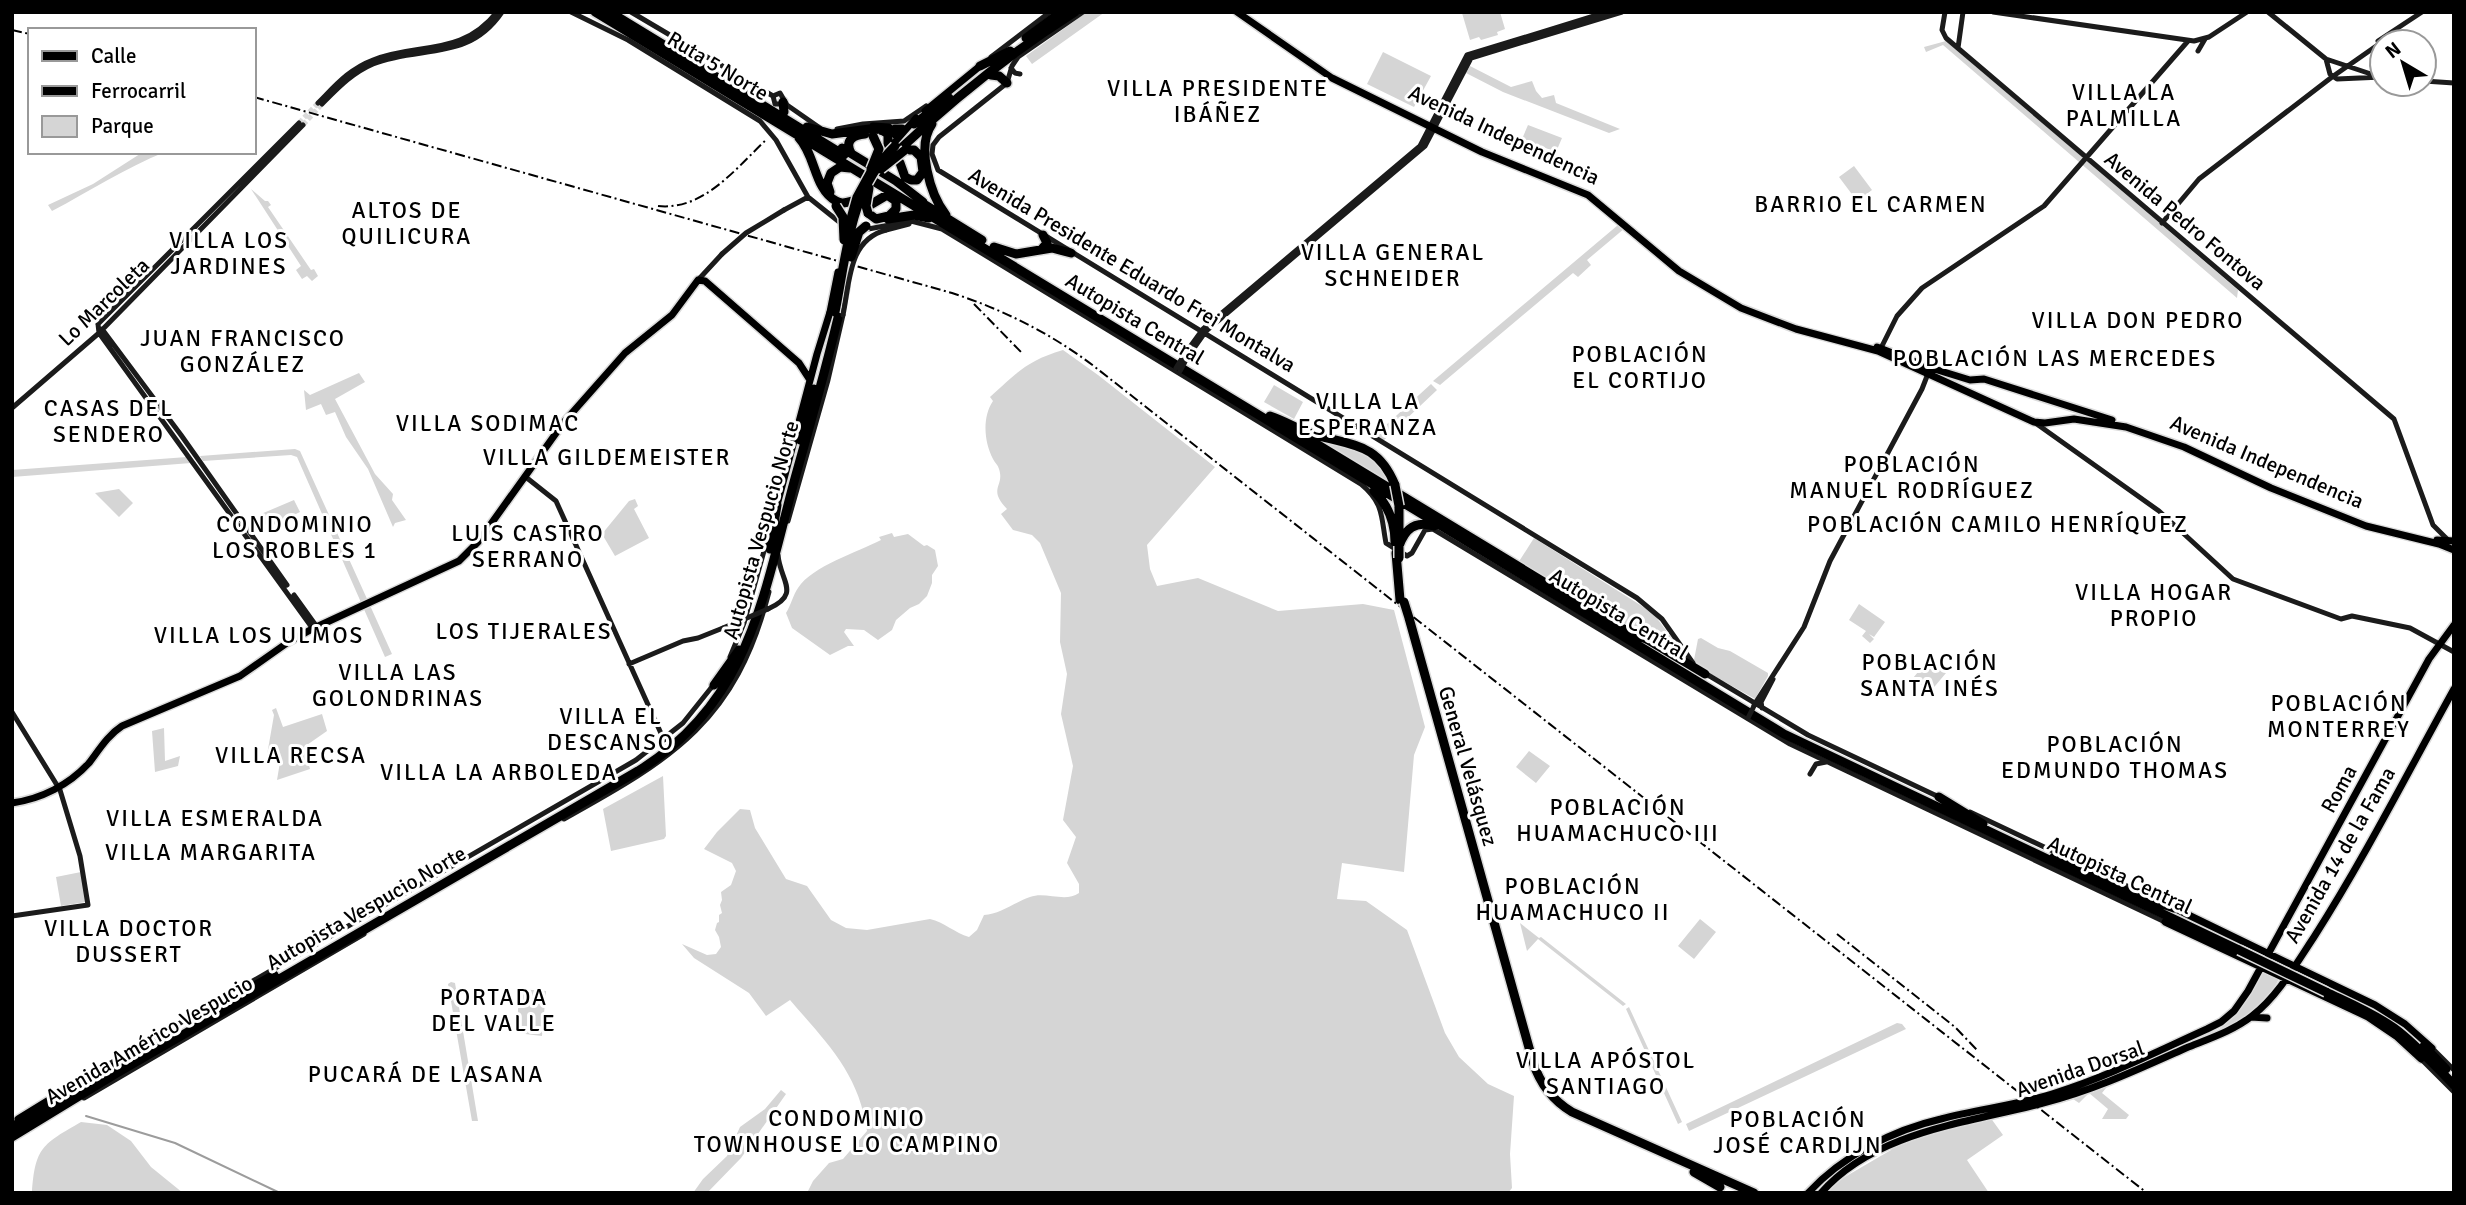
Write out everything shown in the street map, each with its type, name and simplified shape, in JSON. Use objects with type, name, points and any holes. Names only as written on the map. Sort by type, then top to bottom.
[{"type":"highway","name":"Ruta 5 Norte","points":[[595,12],[704,79],[792,127]]},
{"type":"highway","name":"Ruta 5 Norte","points":[[610,12],[792,127]]},
{"type":"highway","points":[[619,12],[671,50]]},
{"type":"highway","points":[[1033,33],[1051,12]]},
{"type":"highway","name":"Autopista Vespucio Norte","points":[[117,1069],[277,980],[657,759],[681,740],[708,711],[725,687],[759,611],[816,405],[837,313],[848,241],[858,202],[870,177],[897,146],[950,101],[1014,54],[1033,33],[1061,12]]},
{"type":"highway","name":"Autopista Vespucio Norte","points":[[950,101],[1075,12]]},
{"type":"highway","points":[[980,66],[1014,54]]},
{"type":"highway","points":[[973,86],[1000,81],[1014,54]]},
{"type":"highway","points":[[654,55],[704,79]]},
{"type":"highway","points":[[723,81],[784,105],[807,127],[898,182],[933,210]]},
{"type":"highway","points":[[915,124],[950,101]]},
{"type":"highway","points":[[948,223],[935,198],[924,146],[930,126],[950,101]]},
{"type":"highway","points":[[792,127],[806,145],[821,186],[828,195],[846,204],[856,201],[871,205],[887,195],[896,201],[896,210],[889,216],[876,219],[867,213],[866,206],[870,188]]},
{"type":"highway","name":"Autopista Central","points":[[792,127],[870,172],[1032,277],[1450,533],[1796,741],[2327,990],[2393,1027],[2412,1042],[2453,1085]]},
{"type":"highway","name":"Autopista Central","points":[[792,127],[1794,733],[1981,826]]},
{"type":"highway","points":[[807,127],[830,134],[873,132],[898,127]]},
{"type":"highway","points":[[839,202],[853,194],[870,172],[897,146],[914,150],[921,158],[923,172],[917,180],[905,177],[900,163],[888,151],[888,134],[881,130],[851,138],[848,146],[852,154]]},
{"type":"highway","points":[[870,172],[879,149],[873,132]]},
{"type":"highway","points":[[813,160],[820,189],[839,202]]},
{"type":"highway","points":[[844,243],[843,217],[839,202],[828,188],[827,178],[844,167],[870,172]]},
{"type":"highway","name":"Autopista Vespucio Norte","points":[[12,1124],[37,1116],[648,758],[672,740],[699,712],[742,650],[774,552],[837,313],[859,215],[870,188],[870,172]]},
{"type":"highway","points":[[851,257],[859,232],[866,226],[912,215],[948,223]]},
{"type":"highway","points":[[1042,235],[1047,244],[1042,250]]},
{"type":"highway","points":[[994,247],[1019,254],[1056,248],[1071,253]]},
{"type":"highway","points":[[1032,277],[1067,304]]},
{"type":"highway","points":[[808,450],[816,405]]},
{"type":"highway","points":[[1270,415],[1309,433],[1350,442],[1366,449],[1383,464],[1395,485],[1399,506],[1397,550]]},
{"type":"highway","points":[[1352,473],[1376,493],[1388,508],[1394,524],[1397,550]]},
{"type":"highway","points":[[774,552],[777,505]]},
{"type":"highway","points":[[1397,550],[1406,532],[1417,524],[1428,524],[1450,533]]},
{"type":"highway","name":"General Velásquez","points":[[1397,550],[1402,601],[1538,1075],[1558,1102],[1579,1115],[1741,1190]]},
{"type":"highway","name":"General Velásquez","points":[[1407,617],[1522,1034],[1538,1083],[1552,1102],[1566,1113],[1694,1172],[1754,1193]]},
{"type":"highway","points":[[1611,623],[1645,638],[1705,674]]},
{"type":"highway","points":[[1615,632],[1643,655]]},
{"type":"highway","points":[[714,685],[742,650]]},
{"type":"highway","points":[[724,697],[742,650]]},
{"type":"highway","points":[[1939,797],[1981,826]]},
{"type":"highway","points":[[1940,815],[1981,826]]},
{"type":"highway","points":[[2133,898],[2174,908]]},
{"type":"highway","points":[[2133,898],[2165,922]]},
{"type":"highway","points":[[277,980],[341,949]]},
{"type":"highway","name":"Autopista Central","points":[[2327,990],[2377,1011],[2396,1023],[2454,1074]]},
{"type":"highway","points":[[1515,997],[1528,1028]]},
{"type":"highway","points":[[2435,1051],[2454,1074]]},
{"type":"highway","points":[[2421,1059],[2453,1085]]},
{"type":"highway","points":[[83,1079],[117,1069]]},
{"type":"highway","points":[[84,1098],[117,1069]]},
{"type":"highway","name":"Autopista Vespucio Norte","points":[[12,1140],[37,1116]]},
{"type":"highway","points":[[1712,1170],[1741,1190]]},
{"type":"highway","points":[[1694,1172],[1720,1188]]},
{"type":"main road","points":[[320,104],[342,78],[362,65],[385,56],[428,51],[450,45],[470,36],[499,12]]},
{"type":"main road","points":[[571,12],[621,36],[761,121],[776,140],[808,197],[838,221],[858,229],[870,230],[905,222],[930,224],[944,230],[1361,484],[1380,507],[1386,543],[1401,554],[1411,554],[1425,530],[1433,529],[1790,744],[2378,1023],[2421,1059],[2454,1092]]},
{"type":"main road","points":[[631,12],[773,96],[775,104],[784,105],[823,129],[835,132],[886,126],[894,132],[897,146]]},
{"type":"main road","points":[[897,146],[912,121],[1051,12]]},
{"type":"main road","points":[[1000,81],[1011,68],[1014,54],[1083,12]]},
{"type":"main road","name":"Avenida Independencia","points":[[1237,12],[1322,72],[1434,126]]},
{"type":"main road","name":"Avenida Independencia","points":[[1245,12],[1331,72],[1493,157],[1587,194],[1679,271],[1750,308],[1882,351],[1931,372],[1984,380],[2188,444],[2367,523],[2451,541]]},
{"type":"main road","points":[[1177,370],[1202,333],[1420,151],[1465,58],[1471,53],[1607,12]]},
{"type":"main road","points":[[1446,101],[1472,57],[1622,12]]},
{"type":"main road","points":[[1945,12],[1942,30],[1947,39],[1960,35]]},
{"type":"main road","points":[[1958,48],[1963,12]]},
{"type":"main road","points":[[1993,12],[2188,41],[2205,39],[2247,12]]},
{"type":"main road","points":[[2402,28],[2425,12]]},
{"type":"main road","points":[[2162,223],[2198,178],[2333,77],[2345,65],[2425,12]]},
{"type":"main road","points":[[2268,13],[2326,59],[2368,75]]},
{"type":"main road","points":[[2175,38],[2182,46]]},
{"type":"main road","name":"Avenida Pedro Fontova","points":[[1947,39],[2392,418],[2400,430],[2433,525],[2451,541]]},
{"type":"main road","points":[[2198,51],[2205,39]]},
{"type":"main road","points":[[1882,351],[1894,320],[1919,290],[2039,211],[2188,41]]},
{"type":"main road","points":[[2345,65],[2368,51]]},
{"type":"main road","points":[[2326,59],[2333,77]]},
{"type":"main road","points":[[1011,68],[1020,74]]},
{"type":"main road","points":[[2333,77],[2368,75]]},
{"type":"main road","points":[[823,129],[898,127],[961,81]]},
{"type":"main road","name":"Avenida Presidente Eduardo Frei Montalva","points":[[1000,81],[936,140],[932,160],[943,174],[1637,598],[1661,617],[1692,662],[1705,674],[1755,705],[1808,735],[2266,951],[2388,1012],[2435,1051]]},
{"type":"main road","name":"Lo Marcoleta","points":[[12,408],[99,328],[301,124]]},
{"type":"main road","name":"Avenida Américo Vespucio","points":[[12,1140],[652,769],[690,737],[724,697],[742,668],[756,636],[774,552],[808,450],[834,358],[844,243],[852,208],[870,172]]},
{"type":"main road","points":[[12,805],[38,801],[58,791],[120,727],[244,674],[287,643],[453,567],[475,550],[564,428],[622,360],[673,318],[722,254],[746,233],[808,197]]},
{"type":"main road","name":"Avenida Américo Vespucio","points":[[12,1124],[83,1079],[636,760],[664,740],[689,717],[714,685],[741,632],[815,361],[837,313],[859,247],[870,236],[886,230],[912,224],[930,224]]},
{"type":"main road","points":[[701,280],[799,363],[808,367],[815,361]]},
{"type":"main road","points":[[453,567],[471,550],[556,433],[616,362],[670,317],[701,280]]},
{"type":"main road","points":[[99,328],[206,470],[315,629]]},
{"type":"main road","points":[[799,363],[810,380]]},
{"type":"main road","points":[[1749,719],[1804,627],[1830,560],[1931,372],[2032,421],[2159,511],[2237,581],[2341,619],[2355,616],[2413,628],[2454,652]]},
{"type":"main road","points":[[140,384],[315,629]]},
{"type":"main road","points":[[2070,419],[2074,408]]},
{"type":"main road","name":"Avenida Independencia","points":[[2032,421],[2045,424],[2070,419],[2117,424],[2181,445],[2260,483],[2366,526],[2454,550]]},
{"type":"main road","points":[[182,456],[185,449]]},
{"type":"main road","points":[[206,470],[208,463]]},
{"type":"main road","points":[[527,478],[555,500],[664,740]]},
{"type":"main road","points":[[629,664],[683,641],[723,628],[781,602],[787,593],[787,583],[774,552]]},
{"type":"main road","points":[[2439,643],[2454,625]]},
{"type":"main road","name":"Roma","points":[[2266,951],[2288,918],[2439,643]]},
{"type":"main road","points":[[1762,708],[1761,702],[1774,676]]},
{"type":"main road","name":"Avenida 14 de la Fama","points":[[2295,965],[2345,888],[2454,688]]},
{"type":"main road","points":[[12,712],[58,791],[76,842],[88,905],[12,916]]},
{"type":"main road","points":[[12,718],[58,791]]},
{"type":"main road","points":[[1810,774],[1816,764],[1826,762]]},
{"type":"main road","name":"Avenida Dorsal","points":[[1821,1193],[1844,1172],[1891,1145],[2057,1093],[2221,1022],[2239,1004],[2262,966],[2266,951]]},
{"type":"main road","name":"Avenida Dorsal","points":[[1808,1193],[1839,1166],[1893,1136],[1937,1120],[2059,1099],[2107,1082],[2212,1037],[2251,1017],[2272,997],[2295,965]]},
{"type":"main road","points":[[2307,988],[2314,984],[2314,975]]},
{"type":"main road","points":[[2251,1017],[2267,1018]]},
{"type":"green space","points":[[1087,12],[1105,12],[1032,64],[1026,56]]},
{"type":"green space","points":[[1500,12],[1505,29],[1497,32],[1498,35],[1470,40],[1462,13]]},
{"type":"green space","points":[[1946,41],[2238,290],[2237,298],[1943,45],[1926,52],[1924,47]]},
{"type":"green space","points":[[1383,52],[1431,76],[1414,107],[1367,84]]},
{"type":"green space","points":[[1470,66],[1511,87],[1532,81],[1542,98],[1554,95],[1556,103],[1620,129],[1609,133],[1503,92],[1466,73]]},
{"type":"green space","points":[[1528,125],[1562,138],[1556,152],[1522,139]]},
{"type":"green space","points":[[140,154],[160,154],[52,211],[48,205],[93,184]]},
{"type":"green space","points":[[1854,166],[1872,190],[1857,201],[1839,177]]},
{"type":"green space","points":[[251,189],[268,201],[271,205],[268,207],[311,270],[314,269],[318,276],[312,281],[307,276],[302,279],[296,270],[301,266]]},
{"type":"green space","points":[[1618,225],[1625,228],[1587,260],[1591,265],[1578,277],[1573,273],[1440,385],[1433,381]]},
{"type":"green space","points":[[1063,350],[1215,467],[1147,545],[1150,569],[1157,586],[1198,578],[1278,611],[1363,604],[1394,610],[1425,727],[1414,755],[1404,872],[1342,863],[1337,899],[1366,901],[1407,930],[1445,1033],[1459,1057],[1488,1084],[1514,1096],[1510,1154],[1512,1188],[1508,1193],[807,1193],[813,1181],[829,1163],[843,1159],[867,1131],[863,1110],[849,1075],[790,1000],[766,1016],[749,993],[694,958],[682,944],[707,955],[716,954],[721,947],[715,930],[722,913],[721,892],[731,885],[736,871],[732,863],[704,849],[740,809],[750,810],[755,828],[786,879],[807,886],[831,920],[846,928],[867,930],[930,919],[969,937],[977,930],[984,915],[1024,899],[1042,895],[1068,897],[1079,893],[1079,884],[1067,863],[1076,837],[1063,820],[1073,766],[1061,714],[1067,674],[1060,642],[1061,593],[1040,543],[1032,535],[1013,530],[1001,514],[1007,509],[998,496],[999,468],[990,452],[986,437],[987,414],[993,401],[990,397],[1031,363]]},
{"type":"green space","points":[[359,373],[365,382],[335,399],[375,474],[393,494],[392,500],[406,520],[395,523],[393,527],[368,469],[346,437],[335,412],[326,415],[321,404],[306,410],[304,390],[310,395]]},
{"type":"green space","points":[[1431,384],[1437,390],[1383,441],[1374,436]]},
{"type":"green space","points":[[1274,385],[1303,402],[1294,419],[1264,402]]},
{"type":"green space","points":[[1305,433],[1354,446],[1381,464],[1394,487]]},
{"type":"green space","points":[[295,449],[300,451],[392,654],[385,657],[297,457],[291,455],[203,461],[200,456]]},
{"type":"green space","points":[[187,457],[191,463],[12,477],[12,470]]},
{"type":"green space","points":[[119,489],[133,503],[119,517],[95,493]]},
{"type":"green space","points":[[635,499],[638,506],[634,509],[649,538],[615,556],[602,534],[629,501]]},
{"type":"green space","points":[[294,500],[300,512],[267,528],[261,514]]},
{"type":"green space","points":[[892,533],[894,537],[908,534],[924,546],[935,550],[938,566],[932,575],[927,596],[896,620],[892,630],[878,640],[864,630],[846,629],[844,632],[854,646],[848,646],[830,655],[792,628],[786,613],[796,591],[805,580],[824,566]]},
{"type":"green space","points":[[1534,538],[1653,613],[1689,661],[1621,625],[1518,563]]},
{"type":"green space","points":[[1859,604],[1885,622],[1874,637],[1869,634],[1874,639],[1870,643],[1862,636],[1866,631],[1849,620]]},
{"type":"green space","points":[[1701,638],[1768,673],[1755,699],[1700,668],[1694,660],[1698,639]]},
{"type":"green space","points":[[1929,659],[1946,673],[1930,692],[1913,678]]},
{"type":"green space","points":[[276,708],[283,727],[322,714],[327,731],[304,747],[310,769],[277,780],[281,756],[267,755],[274,715],[272,710]]},
{"type":"green space","points":[[164,728],[165,761],[180,756],[178,766],[155,772],[152,731]]},
{"type":"green space","points":[[1529,751],[1550,766],[1536,783],[1516,767]]},
{"type":"green space","points":[[663,776],[664,839],[611,851],[603,809]]},
{"type":"green space","points":[[81,872],[86,902],[61,906],[56,877]]},
{"type":"green space","points":[[1700,919],[1716,932],[1694,959],[1678,946]]},
{"type":"green space","points":[[1520,923],[1626,1004],[1623,1006],[1538,939],[1527,951]]},
{"type":"green space","points":[[2261,970],[2279,979],[2274,988],[2252,1011],[2216,1032],[2237,1014]]},
{"type":"green space","points":[[455,983],[478,1121],[472,1121],[448,984]]},
{"type":"green space","points":[[519,989],[546,991],[542,1036],[517,1033]]},
{"type":"green space","points":[[1629,1007],[1682,1122],[1678,1124],[1626,1009]]},
{"type":"green space","points":[[1897,1023],[1906,1029],[1689,1131],[1686,1124]]},
{"type":"green space","points":[[2110,1083],[2102,1093],[2129,1115],[2126,1119],[2102,1119],[2108,1109],[2089,1093],[2079,1103],[2070,1097]]},
{"type":"green space","points":[[781,1090],[786,1094],[741,1158],[707,1193],[693,1193],[703,1179],[727,1156],[740,1127],[765,1109]]},
{"type":"green space","points":[[1990,1117],[2003,1135],[1967,1160],[1989,1193],[1826,1193],[1843,1178],[1892,1147]]},
{"type":"green space","points":[[81,1122],[107,1125],[131,1141],[151,1167],[183,1193],[32,1193],[33,1178],[43,1148]]},
{"type":"waterway","points":[[86,1116],[175,1143],[280,1193]]},
{"type":"tunnel","points":[[299,123],[318,103]]},
{"type":"tunnel","points":[[303,125],[322,104]]},
{"type":"railway","points":[[12,30],[28,34]]},
{"type":"railway","points":[[256,98],[952,293],[1009,315],[1045,334],[1095,367],[2147,1193]]},
{"type":"railway","points":[[658,206],[675,206],[705,194],[719,185],[767,139]]},
{"type":"railway","points":[[974,304],[1023,354]]},
{"type":"railway","points":[[1837,934],[1955,1027],[1977,1050]]},
{"type":"district","name":"VILLA PRESIDENTE IBÁÑEZ","points":[[1218,101]]},
{"type":"district","name":"VILLA LA PALMILLA","points":[[2124,105]]},
{"type":"district","name":"BARRIO EL CARMEN","points":[[1871,204]]},
{"type":"district","name":"ALTOS DE QUILICURA","points":[[407,223]]},
{"type":"district","name":"VILLA LOS JARDINES","points":[[229,253]]},
{"type":"district","name":"VILLA GENERAL SCHNEIDER","points":[[1393,265]]},
{"type":"district","name":"VILLA DON PEDRO","points":[[2138,320]]},
{"type":"district","name":"JUAN FRANCISCO GONZÁLEZ","points":[[243,351]]},
{"type":"district","name":"POBLACIÓN LAS MERCEDES","points":[[2055,358]]},
{"type":"district","name":"POBLACIÓN EL CORTIJO","points":[[1640,367]]},
{"type":"district","name":"VILLA LA ESPERANZA","points":[[1368,414]]},
{"type":"district","name":"CASAS DEL SENDERO","points":[[109,421]]},
{"type":"district","name":"VILLA SODIMAC","points":[[488,423]]},
{"type":"district","name":"VILLA GILDEMEISTER","points":[[607,457]]},
{"type":"district","name":"POBLACIÓN MANUEL RODRÍGUEZ","points":[[1912,477]]},
{"type":"district","name":"POBLACIÓN CAMILO HENRÍQUEZ","points":[[1998,524]]},
{"type":"district","name":"CONDOMINIO LOS ROBLES 1","points":[[295,537]]},
{"type":"district","name":"LUIS CASTRO SERRANO","points":[[528,546]]},
{"type":"district","name":"VILLA HOGAR PROPIO","points":[[2154,605]]},
{"type":"district","name":"LOS TIJERALES","points":[[524,631]]},
{"type":"district","name":"VILLA LOS ULMOS","points":[[259,635]]},
{"type":"district","name":"POBLACIÓN SANTA INÉS","points":[[1930,675]]},
{"type":"district","name":"VILLA LAS GOLONDRINAS","points":[[398,685]]},
{"type":"district","name":"POBLACIÓN MONTERREY","points":[[2339,716]]},
{"type":"district","name":"VILLA EL DESCANSO","points":[[611,729]]},
{"type":"district","name":"VILLA RECSA","points":[[291,755]]},
{"type":"district","name":"POBLACIÓN EDMUNDO THOMAS","points":[[2115,757]]},
{"type":"district","name":"VILLA LA ARBOLEDA","points":[[499,772]]},
{"type":"district","name":"VILLA ESMERALDA","points":[[215,818]]},
{"type":"district","name":"POBLACIÓN HUAMACHUCO III","points":[[1618,820]]},
{"type":"district","name":"VILLA MARGARITA","points":[[211,852]]},
{"type":"district","name":"POBLACIÓN HUAMACHUCO II","points":[[1573,899]]},
{"type":"district","name":"VILLA DOCTOR DUSSERT","points":[[129,941]]},
{"type":"district","name":"PORTADA DEL VALLE","points":[[494,1010]]},
{"type":"district","name":"VILLA APÓSTOL SANTIAGO","points":[[1606,1073]]},
{"type":"district","name":"PUCARÁ DE LASANA","points":[[426,1074]]},
{"type":"district","name":"CONDOMINIO TOWNHOUSE LO CAMPINO","points":[[847,1131]]},
{"type":"district","name":"POBLACIÓN JOSÉ CARDIJN","points":[[1798,1132]]}]
